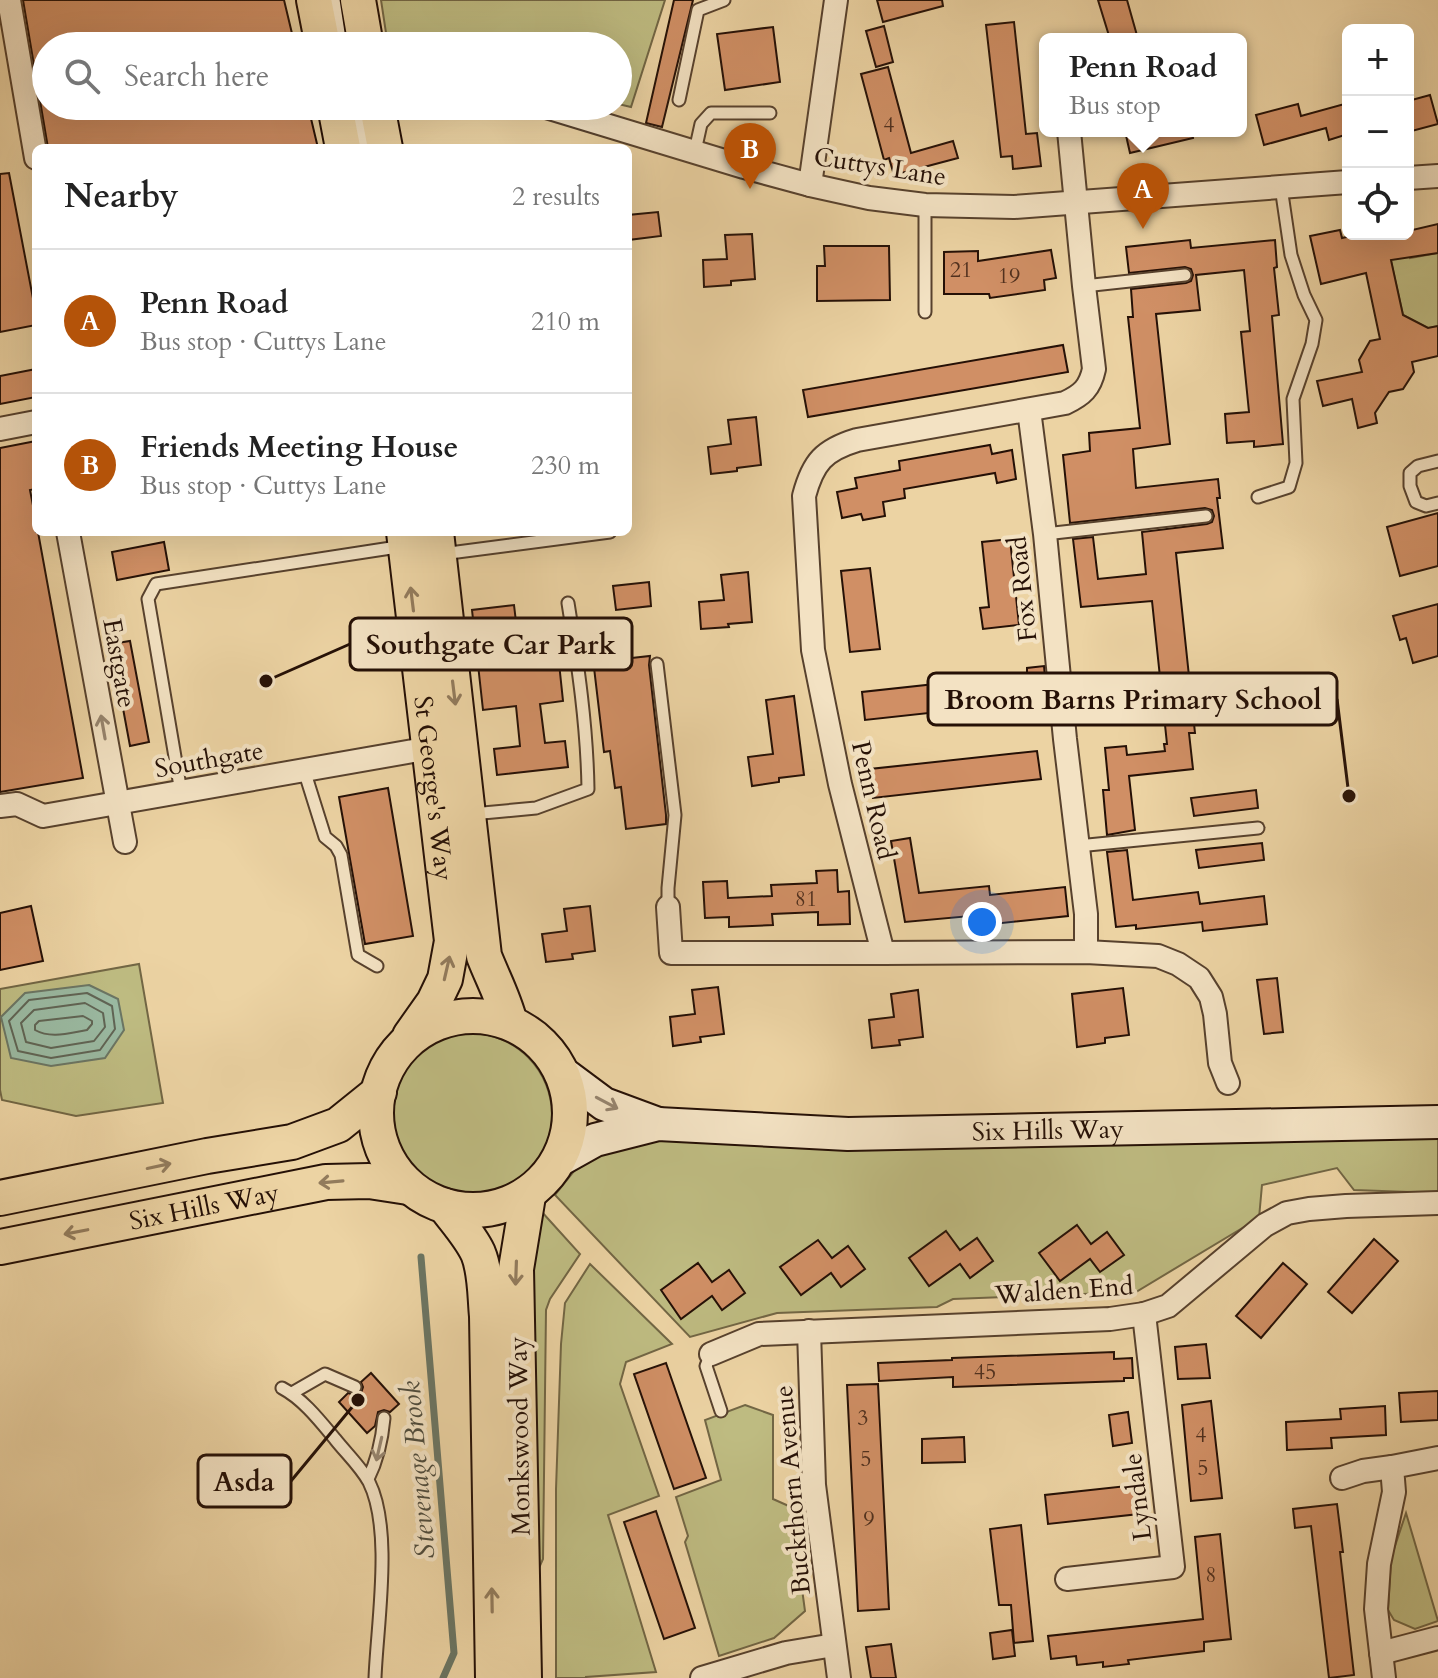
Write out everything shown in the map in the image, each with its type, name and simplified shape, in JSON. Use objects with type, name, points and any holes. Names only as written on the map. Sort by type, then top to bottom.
[{"type":"main road","points":[[358,0],[364,32]]},
{"type":"main road","points":[[344,144],[353,120]]},
{"type":"main road","points":[[367,120],[382,144]]},
{"type":"main road","name":"St George's Way","points":[[410,1036],[434,1002],[445,979],[452,941],[430,748],[421,541]]},
{"type":"main road","name":"St George's Way","points":[[421,541],[468,814],[484,956],[505,1002],[510,1023]]},
{"type":"main road","points":[[488,1017],[510,1023],[549,1053],[561,1072],[568,1101],[569,1128],[561,1159],[528,1196],[514,1204],[462,1210],[445,1206],[408,1187],[387,1155],[377,1117],[384,1072],[410,1036],[456,1019],[488,1017]]},
{"type":"main road","name":"Six Hills Way","points":[[0,1198],[292,1142],[338,1125],[379,1092]]},
{"type":"main road","name":"Six Hills Way","points":[[0,1247],[326,1182],[369,1181],[408,1187]]},
{"type":"main road","name":"Monkswood Way","points":[[524,1678],[516,1269],[528,1196]]},
{"type":"main road","name":"Monkswood Way","points":[[445,1206],[479,1256],[487,1316],[493,1678]]},
{"type":"street","points":[[9,0],[34,144]]},
{"type":"street","points":[[810,185],[836,0]]},
{"type":"street","name":"Cuttys Lane","points":[[590,120],[810,185],[869,198],[925,205],[1014,207],[1342,182]]},
{"type":"street","points":[[1070,137],[1075,203]]},
{"type":"street","points":[[1414,178],[1438,176]]},
{"type":"street","name":"Penn Road","points":[[883,953],[840,784],[813,650],[804,496],[814,468],[830,450],[857,440],[1065,403],[1087,390],[1094,369],[1075,203]]},
{"type":"street","name":"Fox Road","points":[[1029,410],[1086,914],[1086,952]]},
{"type":"street","points":[[0,429],[32,423]]},
{"type":"street","name":"Eastgate","points":[[69,536],[125,842]]},
{"type":"street","name":"Southgate","points":[[0,806],[17,804],[43,816],[430,748]]},
{"type":"street","points":[[668,907],[671,953],[1086,952],[1158,956],[1178,964],[1199,978],[1211,997],[1220,1063],[1228,1083]]},
{"type":"street","name":"Six Hills Way","points":[[561,1072],[604,1104],[658,1124]]},
{"type":"street","name":"Six Hills Way","points":[[561,1159],[595,1140],[658,1124],[848,1134],[1438,1122]]},
{"type":"street","name":"Walden End","points":[[711,1354],[759,1334],[1110,1319],[1144,1314],[1168,1306],[1265,1225],[1287,1213],[1346,1206],[1438,1203]]},
{"type":"street","name":"Lyndale","points":[[1067,1579],[1173,1567],[1144,1314]]},
{"type":"street","name":"Buckthorn Avenue","points":[[809,1331],[814,1485],[839,1678]]},
{"type":"street","points":[[1342,1478],[1363,1471],[1438,1458]]},
{"type":"street","points":[[1384,1678],[1376,1609],[1379,1564],[1394,1492],[1392,1467]]},
{"type":"street","points":[[1381,1653],[1438,1638]]},
{"type":"street","points":[[702,1678],[786,1653],[834,1645]]},
{"type":"lane","points":[[334,0],[340,32]]},
{"type":"lane","points":[[679,100],[698,10],[724,0]]},
{"type":"lane","points":[[695,151],[701,124],[711,113],[770,113]]},
{"type":"lane","points":[[360,120],[364,144]]},
{"type":"lane","points":[[1258,497],[1289,487],[1296,463],[1293,399],[1312,344],[1316,320],[1291,255],[1281,187]]},
{"type":"lane","points":[[925,205],[925,312]]},
{"type":"lane","points":[[1084,286],[1185,275]]},
{"type":"lane","points":[[1438,461],[1418,466],[1410,473],[1410,486],[1416,502],[1426,506],[1438,503]]},
{"type":"lane","points":[[1045,534],[1206,516]]},
{"type":"lane","points":[[181,792],[148,599],[156,584],[421,541],[526,536]]},
{"type":"lane","points":[[468,814],[536,808],[588,789],[588,749],[568,603]]},
{"type":"lane","points":[[657,664],[675,815],[668,907]]},
{"type":"lane","points":[[304,770],[325,837],[345,855],[358,955],[377,966]]},
{"type":"lane","points":[[1078,846],[1258,828]]},
{"type":"lane","points":[[711,1354],[706,1366],[721,1411]]},
{"type":"lane","points":[[355,1387],[325,1374],[287,1390],[325,1426],[368,1479],[379,1513],[382,1547],[375,1678]]},
{"type":"lane","points":[[368,1479],[376,1464],[384,1418]]},
{"type":"shaded area","points":[[381,0],[665,0],[632,104],[632,32],[386,32]]},
{"type":"shaded area","points":[[1404,240],[1410,258],[1438,253],[1438,326],[1428,328],[1403,315],[1388,248]]},
{"type":"shaded area","points":[[139,964],[163,1103],[76,1116],[2,1100],[0,989]]},
{"type":"shaded area","points":[[470,1033],[502,1039],[528,1057],[546,1083],[552,1115],[546,1147],[528,1173],[502,1191],[470,1197],[438,1191],[412,1173],[394,1147],[388,1115],[394,1083],[412,1057],[438,1039]]},
{"type":"shaded area","points":[[1438,1131],[1438,1193],[1354,1190],[1337,1168],[1262,1185],[1259,1218],[1136,1292],[953,1299],[937,1307],[777,1313],[690,1337],[555,1195],[579,1165],[608,1146],[663,1136]]},
{"type":"shaded area","points":[[541,1211],[580,1254],[546,1310],[543,1559],[534,1579],[523,1306]]},
{"type":"shaded area","points":[[590,1264],[672,1344],[626,1362],[620,1384],[659,1496],[608,1515],[656,1672],[556,1678],[556,1489],[561,1344],[565,1303]]},
{"type":"shaded area","points":[[745,1405],[773,1415],[773,1499],[791,1507],[805,1611],[774,1638],[719,1656],[685,1542],[688,1536],[676,1497],[721,1480],[705,1420]]},
{"type":"shaded area","points":[[1406,1513],[1438,1621],[1415,1629],[1394,1620],[1388,1610],[1391,1558]]},
{"type":"water","points":[[89,985],[118,999],[124,1030],[105,1058],[51,1066],[11,1058],[1,1017],[25,993]]},
{"type":"building","points":[[23,0],[284,0],[292,32],[32,32],[32,53]]},
{"type":"building","points":[[674,0],[693,0],[662,127],[646,123]]},
{"type":"building","points":[[877,0],[942,0],[943,6],[883,22]]},
{"type":"building","points":[[1098,0],[1127,0],[1136,33],[1108,33]]},
{"type":"building","points":[[1014,22],[1026,134],[1037,133],[1041,166],[1013,169],[1012,156],[1001,157],[986,25]]},
{"type":"building","points":[[884,26],[893,62],[876,67],[866,31]]},
{"type":"building","points":[[773,27],[780,82],[725,90],[717,34]]},
{"type":"building","points":[[888,67],[911,153],[953,141],[958,158],[894,175],[889,158],[884,160],[861,74]]},
{"type":"building","points":[[1430,95],[1438,124],[1414,130],[1414,99]]},
{"type":"building","points":[[1298,104],[1301,116],[1342,105],[1342,136],[1329,140],[1326,128],[1264,145],[1256,115]]},
{"type":"building","points":[[43,120],[311,120],[317,144],[47,144]]},
{"type":"building","points":[[1126,137],[1193,137],[1193,138],[1130,153]]},
{"type":"building","points":[[9,173],[32,293],[32,326],[0,332],[0,174]]},
{"type":"building","points":[[658,212],[661,236],[632,240],[632,215]]},
{"type":"building","points":[[1438,224],[1438,253],[1391,260],[1403,315],[1428,328],[1438,326],[1438,356],[1412,362],[1414,372],[1403,389],[1389,392],[1375,413],[1377,423],[1358,428],[1352,399],[1323,406],[1317,381],[1362,372],[1359,360],[1370,341],[1380,339],[1366,273],[1321,284],[1310,236],[1340,230],[1342,240],[1414,240],[1414,230]]},
{"type":"building","points":[[752,234],[755,279],[704,287],[703,260],[727,259],[725,235]]},
{"type":"building","points":[[1190,240],[1191,248],[1275,240],[1277,267],[1274,268],[1279,315],[1272,316],[1283,444],[1254,447],[1254,441],[1227,443],[1225,414],[1249,412],[1241,332],[1250,331],[1244,270],[1196,275],[1200,310],[1156,314],[1170,444],[1133,449],[1136,488],[1218,479],[1223,548],[1176,553],[1195,733],[1189,733],[1193,769],[1129,776],[1135,830],[1107,835],[1103,790],[1109,790],[1105,748],[1126,746],[1127,755],[1165,751],[1164,744],[1167,744],[1152,601],[1081,607],[1073,539],[1093,537],[1098,579],[1146,574],[1142,532],[1207,524],[1212,522],[1214,516],[1212,510],[1205,508],[1070,523],[1063,455],[1090,451],[1089,433],[1140,428],[1128,317],[1133,317],[1131,289],[1186,283],[1191,281],[1193,275],[1191,269],[1185,267],[1129,273],[1126,247]]},
{"type":"building","points":[[824,246],[889,246],[890,300],[817,301],[817,266],[825,266]]},
{"type":"building","points":[[1051,250],[1056,278],[1044,280],[1045,290],[990,298],[989,294],[944,294],[944,252],[978,251],[978,261]]},
{"type":"building","points":[[1063,345],[1068,372],[808,417],[803,390]]},
{"type":"building","points":[[32,370],[32,398],[0,404],[0,376]]},
{"type":"building","points":[[756,417],[761,465],[711,474],[708,447],[731,444],[728,420]]},
{"type":"building","points":[[32,442],[32,536],[39,536],[83,778],[0,792],[0,448]]},
{"type":"building","points":[[990,445],[992,454],[1012,450],[1016,479],[997,483],[995,473],[904,489],[905,498],[883,502],[885,516],[863,520],[861,514],[842,518],[837,492],[857,488],[855,478],[900,470],[899,461]]},
{"type":"building","points":[[1438,513],[1438,566],[1400,576],[1387,527]]},
{"type":"building","points":[[1010,539],[1019,625],[983,629],[980,608],[989,607],[982,542]]},
{"type":"building","points":[[164,542],[169,570],[117,580],[112,552]]},
{"type":"building","points":[[870,568],[880,649],[850,652],[841,571]]},
{"type":"building","points":[[748,572],[752,622],[701,629],[699,602],[724,600],[721,575]]},
{"type":"building","points":[[649,582],[651,606],[616,610],[613,586]]},
{"type":"building","points":[[1438,604],[1438,656],[1413,663],[1406,638],[1400,640],[1393,616]]},
{"type":"building","points":[[514,605],[519,647],[524,647],[526,667],[559,663],[563,701],[540,704],[545,743],[565,741],[568,767],[497,775],[494,749],[520,746],[516,706],[483,710],[472,610]]},
{"type":"building","points":[[130,641],[149,742],[130,746],[111,644]]},
{"type":"building","points":[[623,655],[623,659],[650,656],[666,824],[626,829],[621,787],[615,788],[610,751],[604,752],[593,659]]},
{"type":"building","points":[[1044,666],[1047,700],[865,720],[862,692],[1027,674],[1027,668]]},
{"type":"building","points":[[794,696],[804,775],[752,786],[748,757],[773,754],[766,700]]},
{"type":"building","points":[[1037,751],[1041,779],[873,798],[870,769]]},
{"type":"building","points":[[388,788],[413,936],[365,944],[339,797]]},
{"type":"building","points":[[1256,790],[1258,808],[1194,816],[1191,798]]},
{"type":"building","points":[[910,838],[919,893],[989,886],[990,895],[1065,887],[1068,916],[993,924],[992,914],[905,922],[891,841]]},
{"type":"building","points":[[1262,843],[1264,860],[1199,868],[1196,850]]},
{"type":"building","points":[[1127,850],[1133,900],[1198,892],[1200,904],[1264,896],[1267,924],[1203,931],[1202,922],[1136,929],[1136,925],[1116,927],[1107,852]]},
{"type":"building","points":[[837,870],[838,892],[849,891],[850,924],[818,925],[818,912],[772,914],[773,925],[729,927],[729,917],[705,918],[703,882],[727,881],[728,898],[772,896],[771,885],[817,883],[816,871]]},
{"type":"building","points":[[31,906],[43,961],[0,970],[0,913]]},
{"type":"building","points":[[590,906],[595,951],[572,954],[573,959],[546,962],[542,934],[567,931],[564,909]]},
{"type":"building","points":[[1277,978],[1283,1032],[1264,1034],[1257,980]]},
{"type":"building","points":[[718,987],[724,1034],[700,1037],[701,1042],[673,1046],[670,1017],[695,1014],[692,990]]},
{"type":"building","points":[[1123,988],[1129,1035],[1105,1038],[1105,1043],[1077,1047],[1072,994]]},
{"type":"building","points":[[918,990],[923,1037],[899,1040],[900,1045],[872,1048],[869,1020],[894,1017],[891,994]]},
{"type":"building","points":[[1077,1225],[1091,1244],[1107,1232],[1124,1255],[1100,1272],[1090,1259],[1060,1281],[1039,1253]]},
{"type":"building","points":[[946,1231],[960,1250],[977,1238],[993,1261],[970,1278],[960,1264],[929,1286],[909,1258]]},
{"type":"building","points":[[1374,1239],[1398,1261],[1352,1313],[1328,1292]]},
{"type":"building","points":[[818,1240],[832,1258],[848,1246],[865,1269],[841,1287],[831,1273],[801,1295],[780,1267]]},
{"type":"building","points":[[698,1263],[712,1282],[729,1270],[745,1293],[722,1310],[712,1296],[681,1319],[661,1290]]},
{"type":"building","points":[[1283,1263],[1307,1284],[1261,1338],[1236,1316]]},
{"type":"building","points":[[1206,1344],[1210,1378],[1178,1379],[1175,1347]]},
{"type":"building","points":[[1114,1352],[1114,1359],[1132,1358],[1133,1378],[1124,1378],[1124,1381],[953,1387],[953,1377],[879,1381],[878,1363]]},
{"type":"building","points":[[666,1363],[706,1478],[674,1489],[634,1374]]},
{"type":"building","points":[[371,1373],[399,1404],[390,1412],[378,1412],[375,1426],[367,1433],[339,1402],[348,1393],[361,1393],[361,1382]]},
{"type":"building","points":[[878,1384],[889,1609],[858,1611],[847,1385]]},
{"type":"building","points":[[1438,1391],[1438,1420],[1401,1422],[1399,1393]]},
{"type":"building","points":[[1211,1401],[1222,1498],[1191,1501],[1182,1405]]},
{"type":"building","points":[[1385,1406],[1386,1435],[1331,1438],[1332,1448],[1287,1450],[1286,1422],[1341,1419],[1340,1409]]},
{"type":"building","points":[[1128,1412],[1132,1443],[1113,1446],[1109,1415]]},
{"type":"building","points":[[964,1437],[965,1462],[922,1463],[922,1439]]},
{"type":"building","points":[[1145,1484],[1148,1513],[1048,1524],[1045,1495]]},
{"type":"building","points":[[1337,1504],[1354,1675],[1329,1678],[1311,1526],[1295,1528],[1293,1509]]},
{"type":"building","points":[[656,1511],[695,1628],[664,1639],[624,1522]]},
{"type":"building","points":[[1021,1525],[1033,1641],[1014,1643],[1011,1605],[999,1605],[990,1529]]},
{"type":"building","points":[[1220,1534],[1231,1639],[1204,1642],[1204,1651],[1128,1660],[1129,1664],[1103,1667],[1103,1662],[1077,1665],[1076,1656],[1051,1659],[1048,1636],[1203,1619],[1195,1537]]},
{"type":"building","points":[[1012,1630],[1015,1656],[993,1659],[990,1633]]},
{"type":"building","points":[[891,1644],[896,1678],[871,1678],[866,1647]]},
{"type":"waterway","name":"Stevenage Brook","points":[[421,1257],[454,1653],[443,1678]]},
{"type":"place","name":"Friends Meeting House","points":[[750,189]]},
{"type":"place","name":"Penn Road","points":[[1143,229]]},
{"type":"place","name":"Southgate Car Park","points":[[266,681]]},
{"type":"place","name":"Broom Barns Primary School","points":[[1349,796]]},
{"type":"place","name":"Asda","points":[[358,1400]]}]
